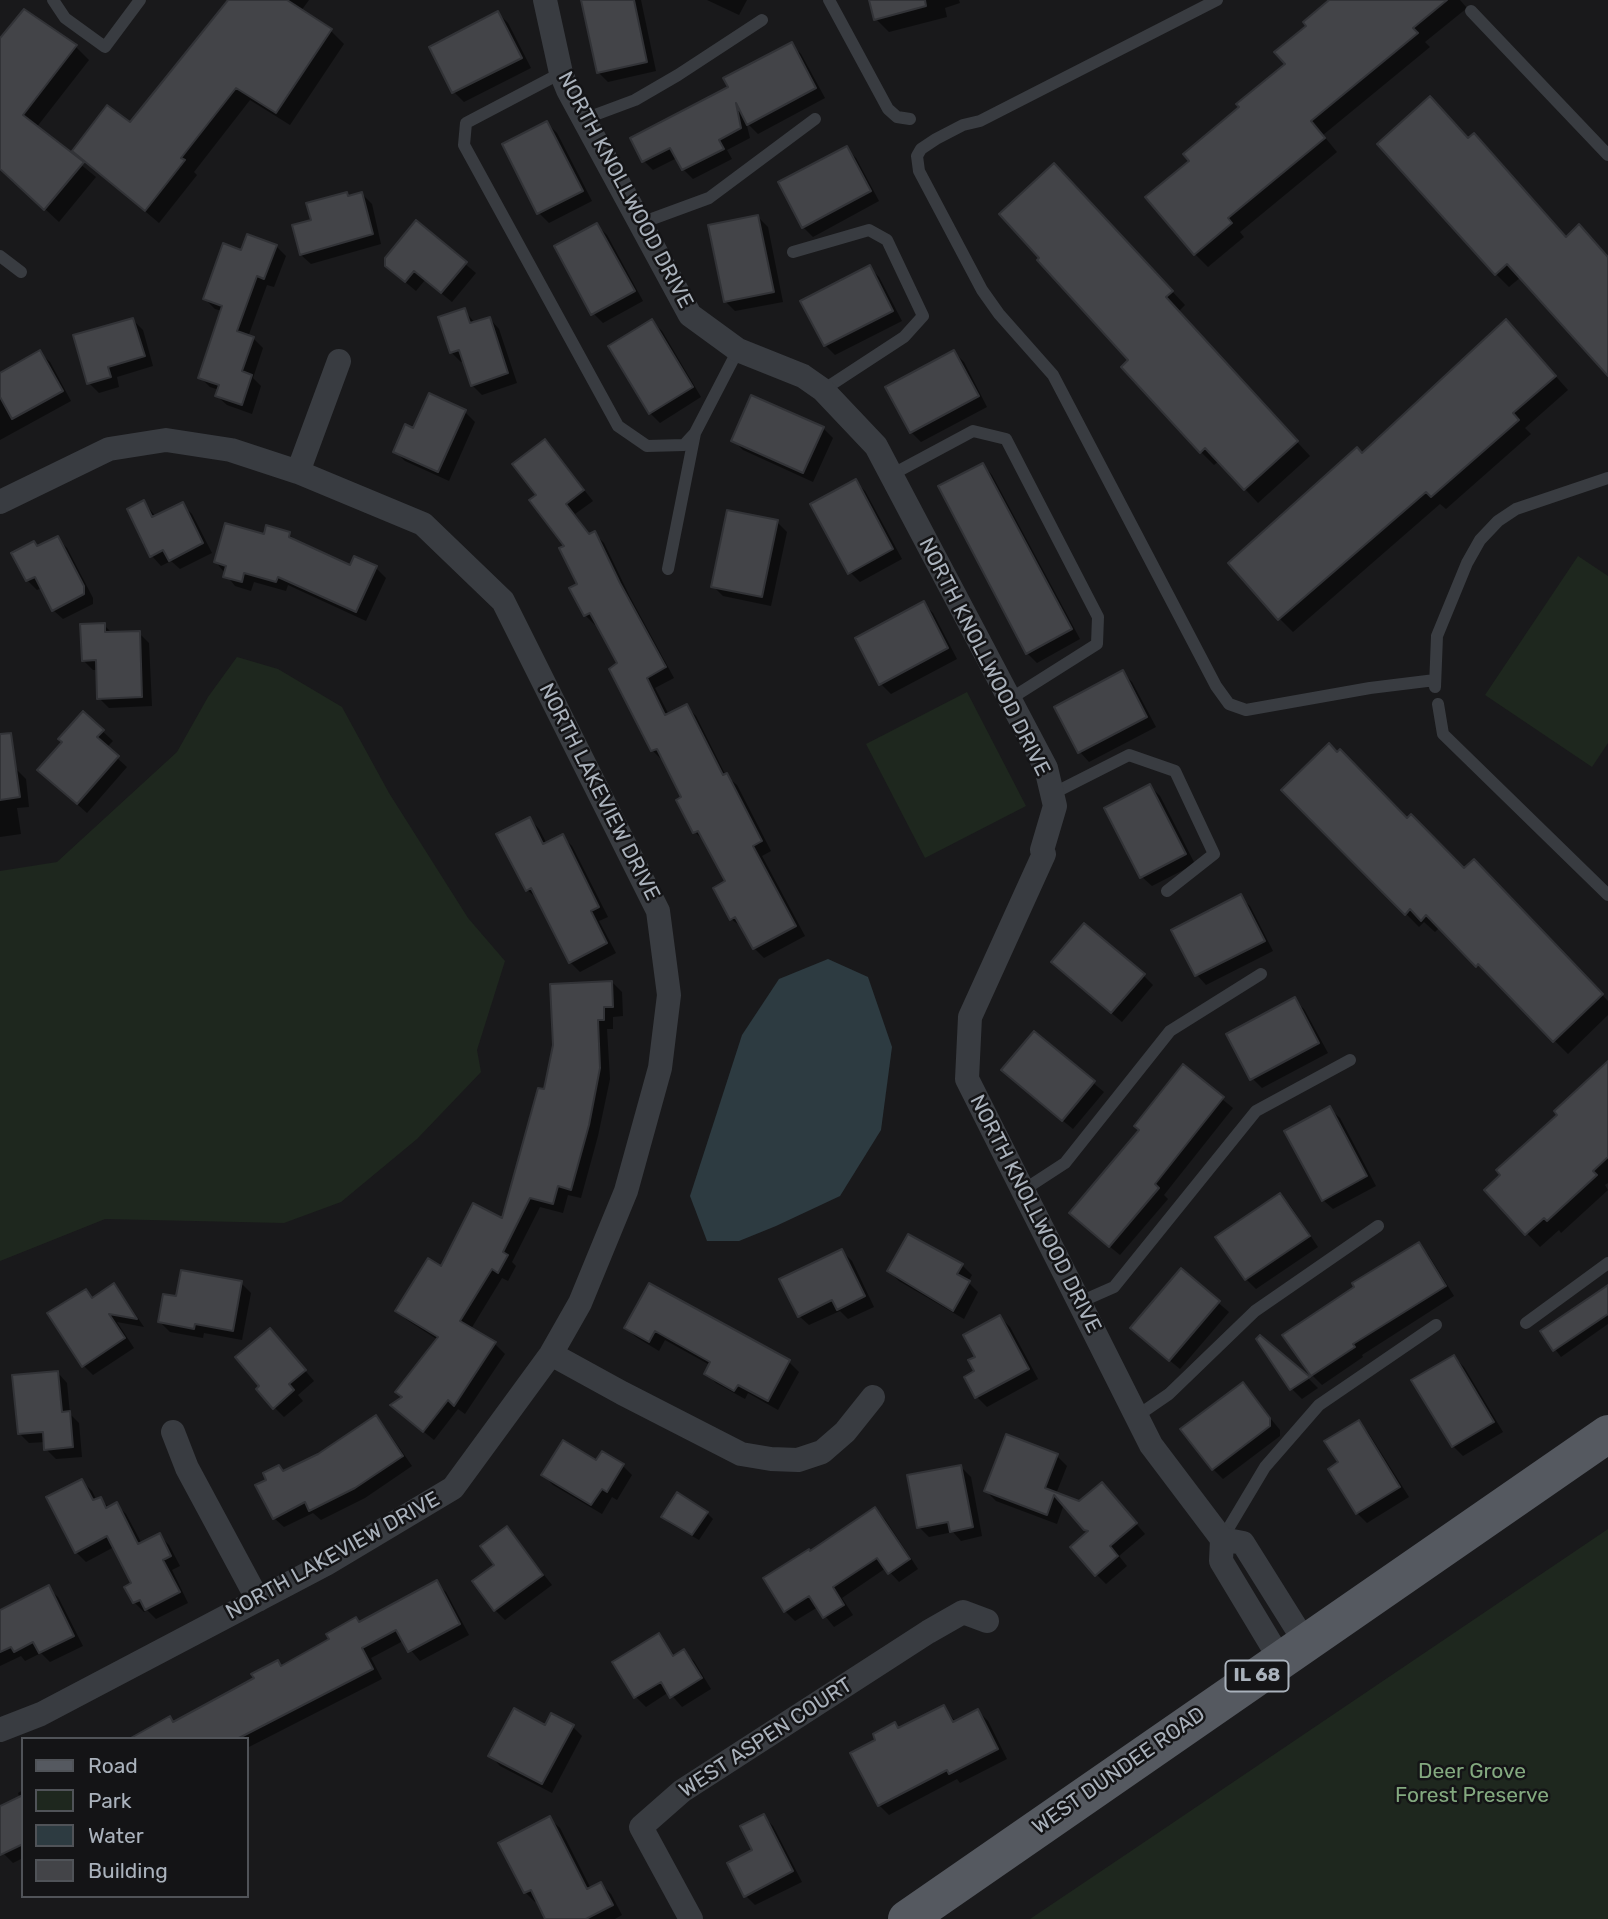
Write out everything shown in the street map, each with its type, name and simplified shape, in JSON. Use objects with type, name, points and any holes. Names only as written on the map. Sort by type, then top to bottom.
[{"type":"main road","name":"WEST DUNDEE ROAD","points":[[907,1919],[1608,1434]]},
{"type":"street","name":"NORTH KNOLLWOOD DRIVE","points":[[545,0],[561,72],[690,315],[738,350],[803,376],[823,390],[876,446],[1046,768],[1055,806],[1042,850],[1044,854],[970,1017],[967,1079],[1151,1445],[1222,1539],[1243,1543],[1293,1650]]},
{"type":"street","points":[[298,472],[339,362]]},
{"type":"street","name":"NORTH LAKEVIEW DRIVE","points":[[0,502],[109,449],[166,440],[231,450],[298,472],[424,524],[503,601],[659,911],[669,995],[660,1068],[626,1191],[580,1303],[551,1354],[453,1488],[326,1564],[41,1714],[0,1730]]},
{"type":"street","points":[[551,1354],[741,1454],[771,1459],[798,1460],[822,1452],[845,1432],[873,1397]]},
{"type":"street","points":[[173,1432],[187,1468],[258,1600]]},
{"type":"street","name":"WEST ASPEN COURT","points":[[691,1919],[640,1827],[681,1791],[928,1632],[962,1612],[987,1621]]},
{"type":"lane","points":[[53,0],[65,18],[105,47],[140,0]]},
{"type":"lane","points":[[828,0],[888,109],[897,117],[911,119]]},
{"type":"lane","points":[[1217,0],[980,121],[963,125],[936,139],[921,149],[917,156],[919,171],[982,290],[999,314],[1053,375],[1216,686],[1228,704],[1246,709],[1370,688],[1435,684],[1437,636],[1467,563],[1480,540],[1498,521],[1516,509],[1608,478]]},
{"type":"lane","points":[[1471,11],[1608,155]]},
{"type":"lane","points":[[584,119],[635,100],[762,20]]},
{"type":"lane","points":[[561,72],[466,123],[464,145],[618,426],[648,446],[684,445],[695,433],[738,350]]},
{"type":"lane","points":[[641,223],[709,198],[815,119]]},
{"type":"lane","points":[[793,252],[869,230],[887,240],[923,316],[904,338],[823,390]]},
{"type":"lane","points":[[0,256],[21,272]]},
{"type":"lane","points":[[891,475],[973,432],[1006,439],[1098,617],[1097,645],[1010,699]]},
{"type":"lane","points":[[668,569],[695,433]]},
{"type":"lane","points":[[1438,704],[1443,734],[1608,895]]},
{"type":"lane","points":[[1052,794],[1129,755],[1175,771],[1214,854],[1167,891]]},
{"type":"lane","points":[[1022,1191],[1065,1163],[1170,1031],[1261,974]]},
{"type":"lane","points":[[1080,1302],[1114,1287],[1256,1111],[1350,1060]]},
{"type":"lane","points":[[1137,1416],[1169,1394],[1255,1311],[1378,1226]]},
{"type":"lane","points":[[1526,1324],[1608,1263]]},
{"type":"lane","points":[[1222,1539],[1265,1467],[1319,1405],[1436,1325]]},
{"type":"green space","points":[[1578,556],[1608,576],[1608,743],[1592,767],[1485,695]]},
{"type":"green space","points":[[237,657],[278,669],[342,707],[389,793],[468,918],[505,961],[477,1050],[481,1072],[417,1139],[341,1202],[284,1223],[105,1219],[0,1261],[0,871],[57,862],[177,752],[208,697]]},
{"type":"green space","points":[[967,692],[1026,806],[925,858],[866,744]]},
{"type":"green space","name":"Deer Grove Forest Preserve","points":[[1608,1529],[1608,1919],[1030,1919],[1140,1845]]},
{"type":"water","points":[[828,959],[868,977],[892,1047],[881,1130],[840,1196],[739,1241],[707,1241],[690,1196],[742,1035],[779,979]]},
{"type":"building","points":[[228,0],[287,0],[332,29],[276,113],[236,88],[181,158],[185,160],[145,211],[72,151],[107,105],[130,122]]},
{"type":"building","points":[[581,0],[634,0],[647,62],[597,73]]},
{"type":"building","points":[[869,0],[925,0],[926,6],[874,20]]},
{"type":"building","points":[[1329,0],[1447,0],[1413,28],[1418,33],[1311,121],[1325,138],[1228,218],[1232,223],[1194,255],[1145,197],[1189,161],[1183,154],[1239,107],[1236,104],[1285,64],[1274,52],[1306,26],[1303,22]]},
{"type":"building","points":[[24,9],[77,45],[23,115],[84,162],[44,210],[0,169],[0,38]]},
{"type":"building","points":[[498,11],[522,58],[452,93],[429,47]]},
{"type":"building","points":[[792,42],[816,88],[747,125],[736,103],[741,128],[719,140],[724,149],[682,170],[670,148],[642,162],[630,138],[728,87],[723,78]]},
{"type":"building","points":[[1430,96],[1468,138],[1474,133],[1566,237],[1579,224],[1608,257],[1608,376],[1507,264],[1495,275],[1377,144]]},
{"type":"building","points":[[547,121],[583,191],[537,214],[502,144]]},
{"type":"building","points":[[847,146],[871,191],[802,228],[778,182]]},
{"type":"building","points":[[1054,163],[1173,291],[1166,297],[1298,441],[1244,490],[1205,448],[1200,453],[1121,367],[1128,360],[999,214]]},
{"type":"building","points":[[347,192],[348,196],[362,192],[373,234],[300,255],[292,225],[311,220],[306,203]]},
{"type":"building","points":[[758,215],[774,292],[724,302],[708,225]]},
{"type":"building","points":[[416,220],[467,262],[441,293],[414,271],[405,282],[385,266],[385,258]]},
{"type":"building","points":[[597,223],[635,291],[591,315],[554,246]]},
{"type":"building","points":[[247,234],[277,245],[264,279],[257,276],[237,331],[254,337],[242,371],[252,375],[242,405],[215,396],[219,385],[198,378],[222,306],[203,299],[223,243],[241,250]]},
{"type":"building","points":[[870,265],[893,311],[824,346],[800,301]]},
{"type":"building","points":[[465,308],[470,323],[490,317],[508,373],[471,386],[459,350],[450,353],[438,317]]},
{"type":"building","points":[[133,318],[145,356],[108,367],[111,377],[87,384],[73,335]]},
{"type":"building","points":[[652,319],[693,387],[649,414],[608,346]]},
{"type":"building","points":[[1506,319],[1556,376],[1513,413],[1519,420],[1431,497],[1426,492],[1278,620],[1228,563],[1357,447],[1362,453]]},
{"type":"building","points":[[40,350],[63,391],[12,419],[0,397],[0,373]]},
{"type":"building","points":[[954,350],[979,396],[910,433],[885,387]]},
{"type":"building","points":[[429,393],[466,410],[438,472],[393,452],[405,424],[413,428]]},
{"type":"building","points":[[751,395],[824,427],[803,473],[731,441]]},
{"type":"building","points":[[545,439],[584,490],[566,504],[589,534],[595,531],[666,667],[647,678],[665,715],[687,704],[723,775],[727,773],[762,841],[753,846],[796,926],[753,949],[735,917],[730,920],[713,888],[725,881],[698,831],[693,833],[676,800],[681,797],[657,749],[651,751],[609,669],[617,663],[590,613],[584,616],[569,588],[577,584],[559,548],[564,546],[529,500],[536,495],[512,464]]},
{"type":"building","points":[[983,463],[1072,629],[1026,654],[938,486]]},
{"type":"building","points":[[856,479],[893,549],[848,574],[810,504]]},
{"type":"building","points":[[144,500],[152,517],[183,502],[203,543],[169,561],[163,550],[150,557],[127,509]]},
{"type":"building","points":[[727,510],[778,520],[762,597],[711,587]]},
{"type":"building","points":[[225,523],[264,534],[266,525],[290,532],[289,537],[350,565],[354,556],[377,566],[356,612],[278,577],[276,582],[244,573],[242,582],[223,577],[226,566],[214,562]]},
{"type":"building","points":[[58,536],[84,586],[84,594],[52,611],[35,577],[26,581],[11,553],[34,541],[37,546]]},
{"type":"building","points":[[924,601],[948,648],[879,685],[855,638]]},
{"type":"building","points":[[105,623],[105,632],[140,631],[142,697],[97,699],[96,660],[82,661],[80,624]]},
{"type":"building","points":[[1123,670],[1147,717],[1078,753],[1054,707]]},
{"type":"building","points":[[83,711],[104,730],[97,737],[119,756],[77,804],[37,770],[62,742],[58,739]]},
{"type":"building","points":[[11,733],[20,797],[0,800],[0,734]]},
{"type":"building","points":[[1329,743],[1337,752],[1340,749],[1407,818],[1411,814],[1464,868],[1474,859],[1603,994],[1553,1042],[1478,964],[1476,967],[1426,915],[1421,921],[1410,909],[1405,915],[1281,790]]},
{"type":"building","points":[[1150,784],[1186,854],[1140,878],[1104,808]]},
{"type":"building","points":[[530,817],[543,844],[563,834],[599,907],[591,911],[607,943],[569,963],[531,888],[526,891],[496,834]]},
{"type":"building","points":[[1241,894],[1265,941],[1195,976],[1171,930]]},
{"type":"building","points":[[1084,923],[1145,974],[1111,1013],[1051,962]]},
{"type":"building","points":[[612,981],[613,1007],[604,1007],[604,1020],[598,1020],[600,1068],[589,1125],[571,1190],[558,1186],[553,1204],[530,1198],[503,1252],[508,1255],[498,1273],[492,1269],[460,1321],[496,1342],[454,1406],[448,1400],[423,1432],[390,1405],[402,1397],[395,1392],[438,1337],[395,1311],[428,1258],[441,1266],[473,1203],[502,1218],[538,1088],[544,1089],[553,1045],[550,984]]},
{"type":"building","points":[[1295,997],[1319,1043],[1250,1080],[1226,1034]]},
{"type":"building","points":[[1034,1031],[1095,1081],[1062,1121],[1001,1070]]},
{"type":"building","points":[[1608,1061],[1608,1157],[1593,1171],[1597,1175],[1547,1221],[1544,1218],[1525,1235],[1484,1190],[1500,1175],[1496,1170],[1557,1115],[1554,1111]]},
{"type":"building","points":[[1183,1064],[1224,1097],[1155,1184],[1159,1188],[1109,1247],[1069,1213],[1139,1130],[1134,1126]]},
{"type":"building","points":[[1330,1106],[1367,1176],[1322,1201],[1284,1131]]},
{"type":"building","points":[[1280,1193],[1310,1236],[1245,1280],[1215,1237]]},
{"type":"building","points":[[908,1234],[963,1264],[957,1274],[970,1281],[953,1311],[887,1271]]},
{"type":"building","points":[[1419,1242],[1446,1286],[1353,1344],[1355,1347],[1311,1376],[1282,1335],[1354,1287],[1352,1283]]},
{"type":"building","points":[[842,1249],[865,1296],[837,1310],[832,1300],[798,1317],[779,1279]]},
{"type":"building","points":[[1181,1268],[1220,1301],[1169,1361],[1130,1328]]},
{"type":"building","points":[[181,1270],[242,1281],[233,1331],[195,1324],[194,1329],[158,1322],[163,1294],[176,1296]]},
{"type":"building","points":[[114,1283],[137,1319],[109,1314],[125,1338],[82,1367],[47,1313],[86,1289],[92,1298]]},
{"type":"building","points":[[649,1283],[790,1360],[768,1401],[738,1385],[734,1391],[704,1374],[710,1362],[655,1331],[649,1342],[624,1328]]},
{"type":"building","points":[[1608,1285],[1608,1314],[1553,1351],[1540,1331]]},
{"type":"building","points":[[1000,1315],[1029,1369],[975,1398],[964,1377],[974,1371],[968,1360],[975,1357],[963,1335]]},
{"type":"building","points":[[270,1328],[306,1370],[289,1384],[294,1390],[273,1409],[256,1389],[259,1386],[235,1357]]},
{"type":"building","points":[[1260,1335],[1310,1377],[1290,1390],[1256,1339]]},
{"type":"building","points":[[1454,1355],[1494,1422],[1452,1447],[1411,1380]]},
{"type":"building","points":[[58,1371],[62,1412],[70,1411],[73,1447],[44,1450],[43,1432],[18,1434],[12,1375]]},
{"type":"building","points":[[1243,1382],[1270,1418],[1270,1426],[1212,1470],[1180,1429]]},
{"type":"building","points":[[376,1415],[403,1456],[355,1488],[309,1511],[305,1502],[273,1519],[255,1485],[266,1480],[263,1473],[279,1465],[283,1471],[318,1454]]},
{"type":"building","points":[[1359,1420],[1400,1487],[1356,1514],[1328,1469],[1338,1462],[1324,1441]]},
{"type":"building","points":[[1006,1434],[1058,1454],[1045,1488],[1079,1501],[1102,1482],[1137,1523],[1110,1546],[1118,1556],[1095,1576],[1070,1547],[1088,1531],[1084,1530],[1054,1495],[1047,1515],[984,1491]]},
{"type":"building","points":[[563,1440],[596,1460],[602,1451],[624,1464],[607,1492],[602,1489],[591,1505],[541,1475]]},
{"type":"building","points":[[961,1465],[973,1527],[950,1532],[948,1522],[917,1528],[907,1475]]},
{"type":"building","points":[[82,1479],[93,1500],[101,1497],[106,1508],[117,1502],[138,1544],[160,1533],[171,1556],[163,1560],[180,1592],[145,1610],[140,1600],[133,1603],[124,1587],[131,1583],[107,1536],[75,1553],[46,1497]]},
{"type":"building","points":[[677,1492],[708,1512],[692,1535],[661,1517]]},
{"type":"building","points":[[875,1507],[910,1559],[888,1574],[877,1558],[833,1587],[844,1605],[823,1618],[809,1596],[784,1612],[763,1578],[809,1549],[810,1551]]},
{"type":"building","points":[[507,1526],[543,1575],[494,1611],[472,1581],[494,1565],[480,1546]]},
{"type":"building","points":[[437,1580],[460,1624],[408,1652],[396,1630],[362,1648],[373,1669],[241,1737],[133,1737],[170,1716],[173,1722],[254,1678],[251,1674],[278,1660],[281,1666],[329,1639],[326,1634],[356,1617],[359,1622]]},
{"type":"building","points":[[49,1585],[74,1636],[39,1653],[33,1642],[14,1652],[11,1647],[0,1652],[0,1610]]},
{"type":"building","points":[[659,1633],[673,1656],[684,1649],[702,1678],[670,1698],[661,1682],[634,1698],[612,1662]]},
{"type":"building","points":[[944,1705],[953,1722],[978,1709],[998,1749],[949,1774],[947,1770],[878,1806],[850,1753],[875,1740],[873,1734],[895,1722],[898,1728]]},
{"type":"building","points":[[514,1708],[545,1725],[551,1713],[574,1725],[542,1784],[488,1756]]},
{"type":"building","points":[[21,1796],[21,1845],[0,1855],[0,1806]]},
{"type":"building","points":[[764,1814],[793,1871],[744,1897],[727,1863],[752,1850],[740,1826]]},
{"type":"building","points":[[550,1816],[587,1889],[601,1882],[613,1905],[586,1919],[545,1919],[531,1890],[524,1893],[498,1843]]}]
